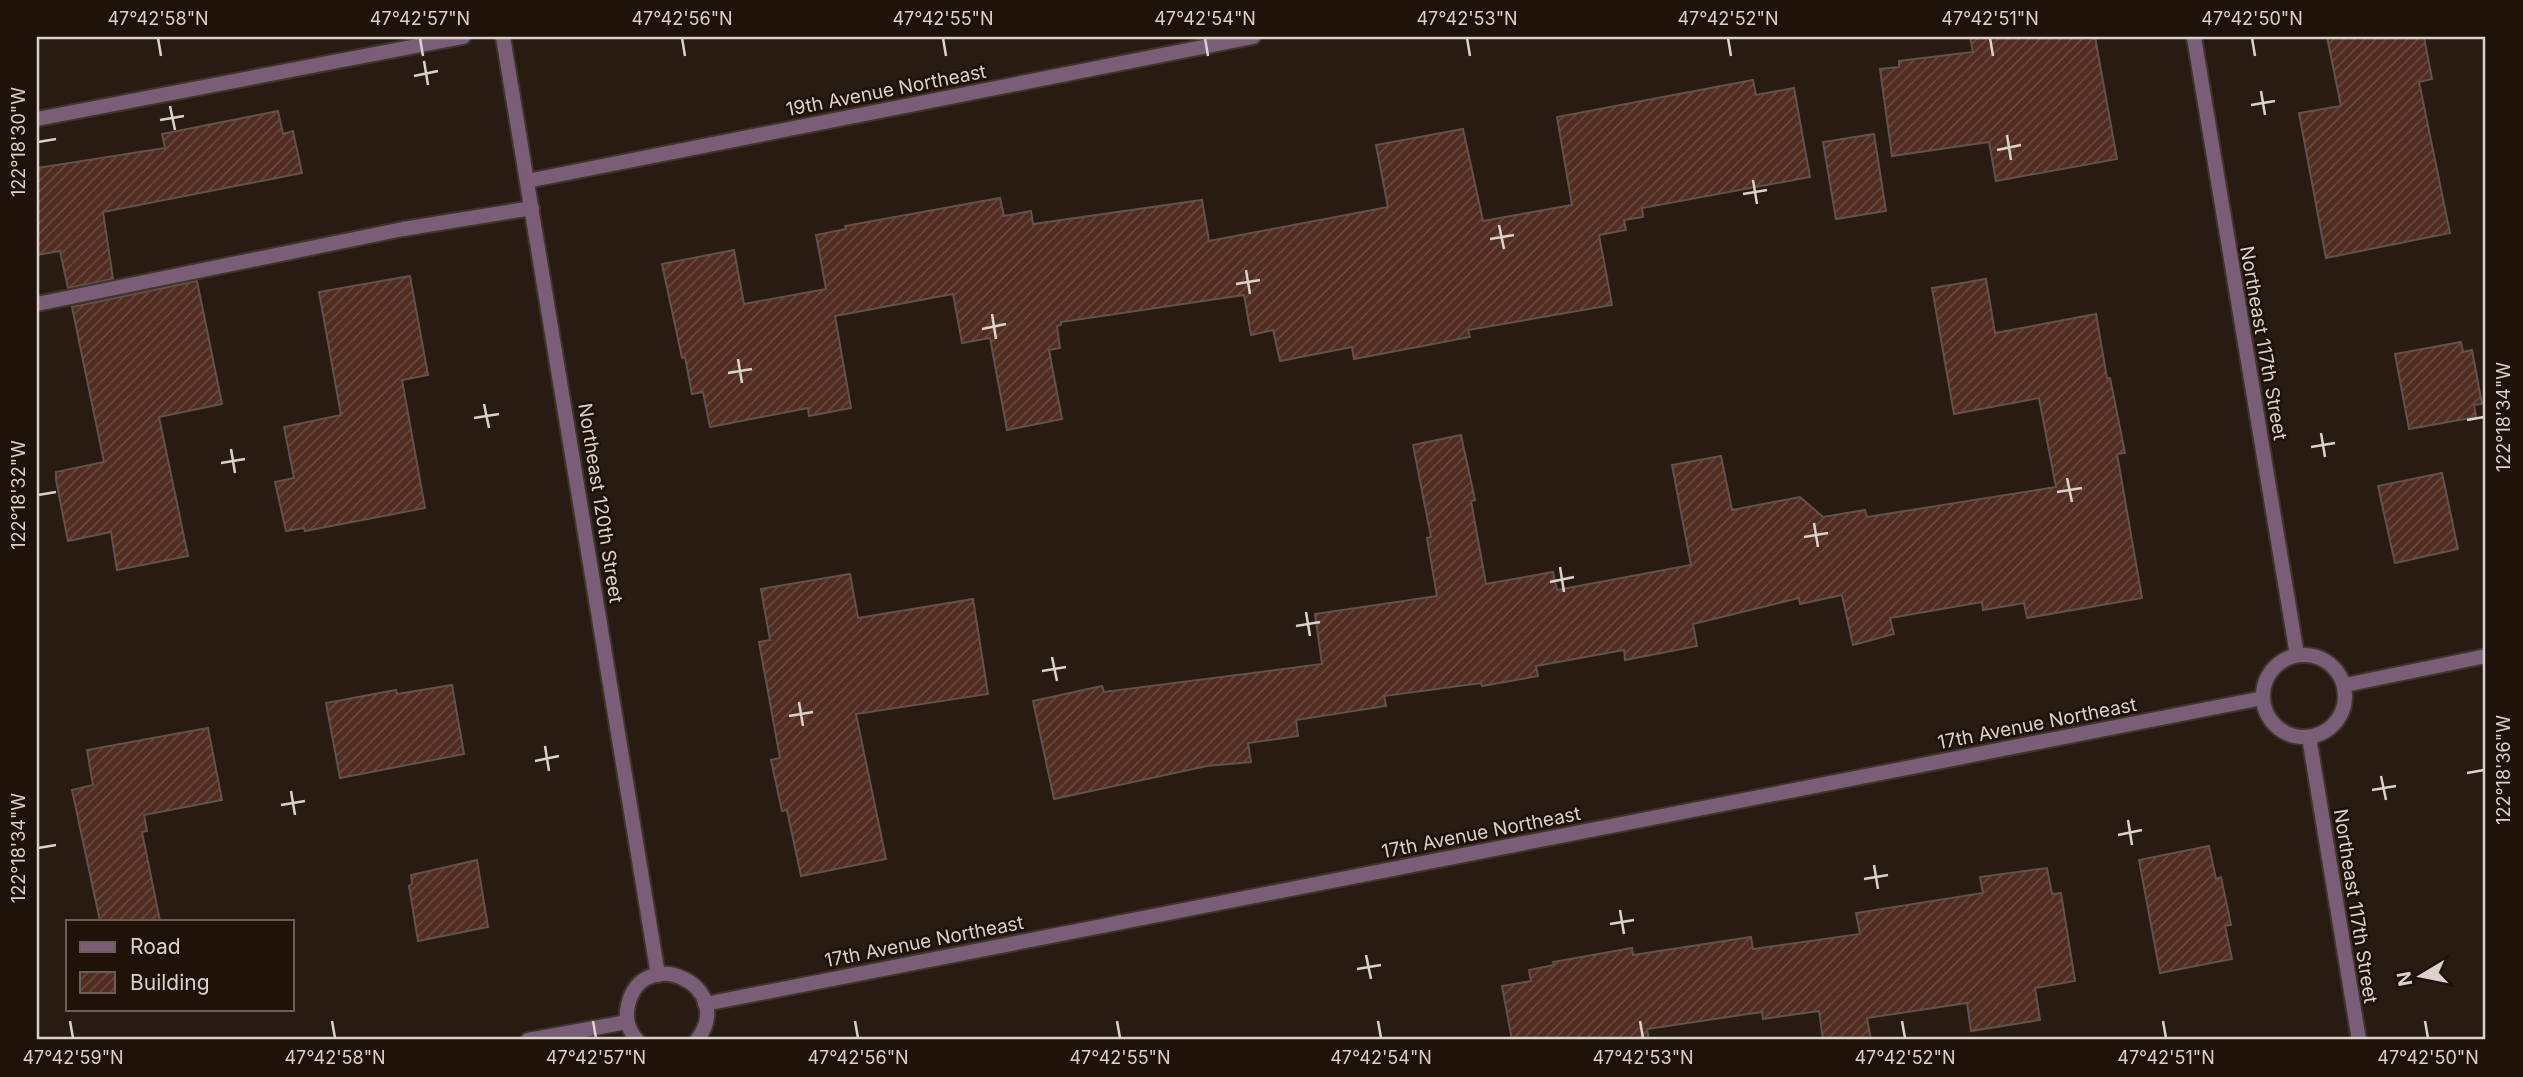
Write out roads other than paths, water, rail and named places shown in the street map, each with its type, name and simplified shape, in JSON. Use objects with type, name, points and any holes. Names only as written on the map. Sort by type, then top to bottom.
[{"type":"street","points":[[37,119],[463,37]]},
{"type":"street","name":"Northeast 120th Street","points":[[503,37],[658,975]]},
{"type":"street","name":"19th Avenue Northeast","points":[[527,181],[1253,37]]},
{"type":"street","name":"Northeast 117th Street","points":[[2194,37],[2297,655]]},
{"type":"street","points":[[37,304],[403,229],[532,208]]},
{"type":"street","points":[[2297,655],[2317,656],[2329,662],[2339,671],[2345,685],[2346,697],[2337,722],[2326,731],[2309,737],[2285,733],[2273,724],[2266,712],[2264,685],[2270,672],[2278,663],[2297,655]]},
{"type":"street","points":[[2345,685],[2486,656]]},
{"type":"street","name":"17th Avenue Northeast","points":[[705,1004],[2263,698]]},
{"type":"street","name":"Northeast 117th Street","points":[[2309,737],[2359,1040]]},
{"type":"street","points":[[636,1040],[627,1022],[631,994],[640,983],[658,975],[680,976],[692,982],[701,992],[705,1004],[705,1028],[697,1040]]},
{"type":"street","points":[[528,1040],[627,1022]]}]
